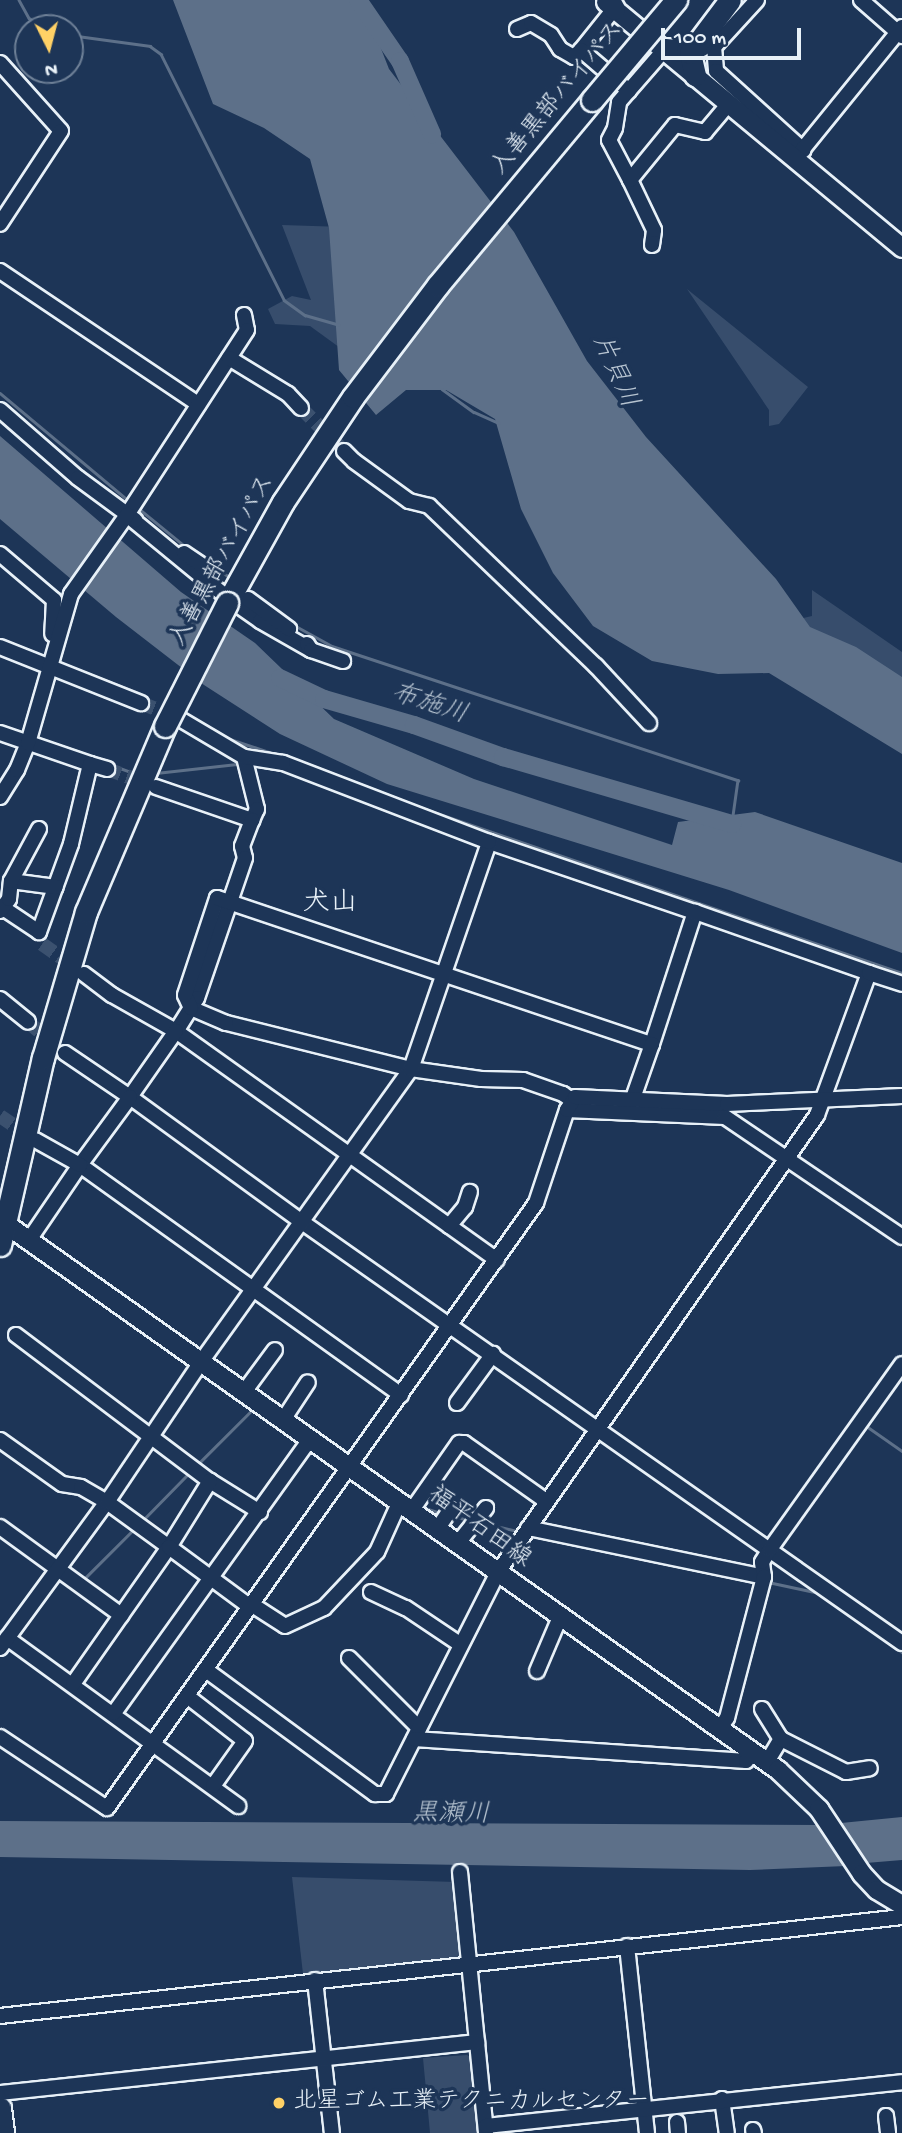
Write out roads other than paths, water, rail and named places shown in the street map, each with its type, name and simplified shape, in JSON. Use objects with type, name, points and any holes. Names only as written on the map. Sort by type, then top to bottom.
[{"type":"highway","name":"入善黒部バイパス","points":[[0,1245],[2,1221],[43,1058],[86,912],[172,722],[283,502],[353,397],[438,285],[676,0]]},
{"type":"highway","points":[[687,54],[730,0]]},
{"type":"highway","points":[[687,54],[736,0]]},
{"type":"highway","points":[[0,2108],[3,2133]]},
{"type":"main road","points":[[613,2],[687,54],[778,144]]},
{"type":"main road","points":[[687,54],[729,103],[778,144],[799,154],[902,248]]},
{"type":"main road","name":"福平石田線","points":[[2,1221],[760,1757],[797,1786],[819,1809],[862,1874],[877,1890],[902,1905]]},
{"type":"street","points":[[757,0],[714,47],[716,71],[799,154],[901,32],[868,2]]},
{"type":"street","points":[[517,29],[531,23],[551,35],[560,49],[574,58],[613,2]]},
{"type":"street","points":[[581,50],[629,91]]},
{"type":"street","points":[[652,245],[654,230],[609,140],[615,128],[620,102],[629,91],[687,54]]},
{"type":"street","points":[[0,63],[61,131],[0,224]]},
{"type":"street","points":[[630,180],[675,125],[705,132],[729,103]]},
{"type":"street","points":[[0,271],[198,404]]},
{"type":"street","points":[[0,797],[17,770],[28,743],[52,668],[71,594],[125,519],[247,330],[244,315]]},
{"type":"street","points":[[229,358],[288,394],[301,408]]},
{"type":"street","points":[[0,410],[125,519],[260,621],[311,650],[342,661]]},
{"type":"street","points":[[344,450],[354,461],[410,501],[429,506],[596,666],[649,723]]},
{"type":"street","points":[[125,519],[209,570]]},
{"type":"street","points":[[0,554],[54,600],[50,650],[56,652]]},
{"type":"street","points":[[0,647],[141,703]]},
{"type":"street","points":[[172,722],[244,757],[282,763],[489,842],[902,984]]},
{"type":"street","points":[[0,733],[107,769]]},
{"type":"street","points":[[29,1240],[191,1009],[245,858],[242,846],[257,809],[244,757]]},
{"type":"street","points":[[1,911],[39,932],[77,823],[90,764]]},
{"type":"street","points":[[156,787],[252,820]]},
{"type":"street","points":[[1,911],[9,899],[11,881],[39,829]]},
{"type":"street","points":[[239,1806],[73,1684],[3,1643],[107,1502],[201,1362],[411,1069],[489,842]]},
{"type":"street","points":[[11,881],[56,887]]},
{"type":"street","points":[[230,901],[652,1044]]},
{"type":"street","points":[[1,911],[42,943]]},
{"type":"street","points":[[632,1101],[695,912]]},
{"type":"street","points":[[206,1670],[375,1794],[386,1794],[498,1572],[825,1100],[869,972]]},
{"type":"street","points":[[84,974],[112,995],[176,1031],[497,1260]]},
{"type":"street","points":[[0,999],[29,1022]]},
{"type":"street","points":[[191,1009],[226,1023],[411,1069],[481,1079],[523,1080],[563,1094],[570,1105]]},
{"type":"street","points":[[65,1053],[902,1643]]},
{"type":"street","points":[[0,1737],[107,1808],[536,1203],[575,1097],[727,1104],[902,1096]]},
{"type":"street","points":[[570,1105],[725,1117],[788,1157],[902,1237]]},
{"type":"street","points":[[35,1140],[80,1165],[401,1395]]},
{"type":"street","points":[[449,1226],[465,1207],[470,1192]]},
{"type":"street","points":[[16,1335],[211,1480],[260,1512]]},
{"type":"street","points":[[244,1392],[275,1350]]},
{"type":"street","points":[[457,1403],[492,1354]]},
{"type":"street","points":[[719,1729],[727,1718],[764,1577],[762,1562],[902,1364]]},
{"type":"street","points":[[283,1420],[308,1382]]},
{"type":"street","points":[[114,1713],[310,1439]]},
{"type":"street","points":[[0,1440],[62,1483],[81,1487],[107,1502],[212,1579],[285,1626],[324,1608],[377,1552],[406,1505],[459,1443],[464,1443],[546,1501]]},
{"type":"street","points":[[73,1684],[169,1547],[211,1480]]},
{"type":"street","points":[[458,1543],[486,1508]]},
{"type":"street","points":[[438,1528],[450,1510]]},
{"type":"street","points":[[0,1527],[121,1615]]},
{"type":"street","points":[[528,1528],[764,1577]]},
{"type":"street","points":[[370,1592],[405,1608],[461,1645]]},
{"type":"street","points":[[537,1671],[559,1617]]},
{"type":"street","points":[[349,1658],[416,1733],[746,1760],[760,1757],[781,1739]]},
{"type":"street","points":[[187,1696],[245,1741],[213,1786]]},
{"type":"street","points":[[762,1709],[781,1739],[846,1772],[870,1768]]},
{"type":"street","points":[[460,1872],[486,2129],[722,2099],[902,2082]]},
{"type":"street","points":[[0,2016],[902,1917]]},
{"type":"street","points":[[627,1946],[647,2133]]},
{"type":"street","points":[[315,1980],[332,2133]]},
{"type":"street","points":[[0,2093],[477,2042]]},
{"type":"street","points":[[722,2099],[727,2133]]},
{"type":"street","points":[[886,2116],[888,2133]]},
{"type":"waterway","points":[[19,0],[27,14]]},
{"type":"waterway","name":"片貝川","points":[[358,0],[400,61],[432,134]]},
{"type":"waterway","points":[[84,37],[150,46],[161,54],[284,300],[305,315],[339,325]]},
{"type":"waterway","points":[[442,389],[474,412],[499,423]]},
{"type":"waterway","points":[[0,393],[129,501]]},
{"type":"waterway","points":[[137,507],[186,547]]},
{"type":"waterway","points":[[215,567],[232,579]]},
{"type":"waterway","points":[[294,625],[332,646],[738,780],[733,817]]},
{"type":"waterway","points":[[0,639],[49,658]]},
{"type":"waterway","points":[[58,662],[144,695]]},
{"type":"waterway","name":"布施川","points":[[280,678],[324,699],[414,725],[503,757],[732,824]]},
{"type":"waterway","points":[[221,736],[278,755]]},
{"type":"waterway","points":[[236,757],[243,781]]},
{"type":"waterway","points":[[109,764],[136,774]]},
{"type":"waterway","points":[[156,773],[237,764]]},
{"type":"waterway","points":[[402,801],[902,973]]},
{"type":"waterway","points":[[224,895],[238,851]]},
{"type":"waterway","points":[[198,1003],[214,1010]]},
{"type":"waterway","points":[[281,1029],[407,1060]]},
{"type":"waterway","points":[[196,1466],[253,1409]]},
{"type":"waterway","points":[[865,1425],[902,1451]]},
{"type":"waterway","points":[[142,1521],[189,1473]]},
{"type":"waterway","points":[[419,1506],[443,1514]]},
{"type":"waterway","points":[[452,1516],[470,1520]]},
{"type":"waterway","points":[[480,1522],[521,1532]]},
{"type":"waterway","points":[[83,1580],[135,1528]]},
{"type":"waterway","points":[[768,1582],[819,1593]]},
{"type":"waterway","points":[[882,1637],[902,1652]]},
{"type":"tunnel","points":[[301,408],[344,451]]},
{"type":"tunnel","points":[[209,570],[242,594]]},
{"type":"tunnel","points":[[141,703],[176,717]]},
{"type":"tunnel","points":[[107,769],[148,784]]},
{"type":"tunnel","points":[[42,944],[75,967]]},
{"type":"tunnel","points":[[28,1022],[65,1053]]},
{"type":"tunnel","points":[[0,1116],[31,1137]]},
{"type":"place","name":"北星ゴム工業テクニカルセンター","points":[[279,2103]]},
{"type":"district","name":"犬山","points":[[330,904]]},
{"type":"water label","name":"黒瀬川","points":[[451,1816]]}]
